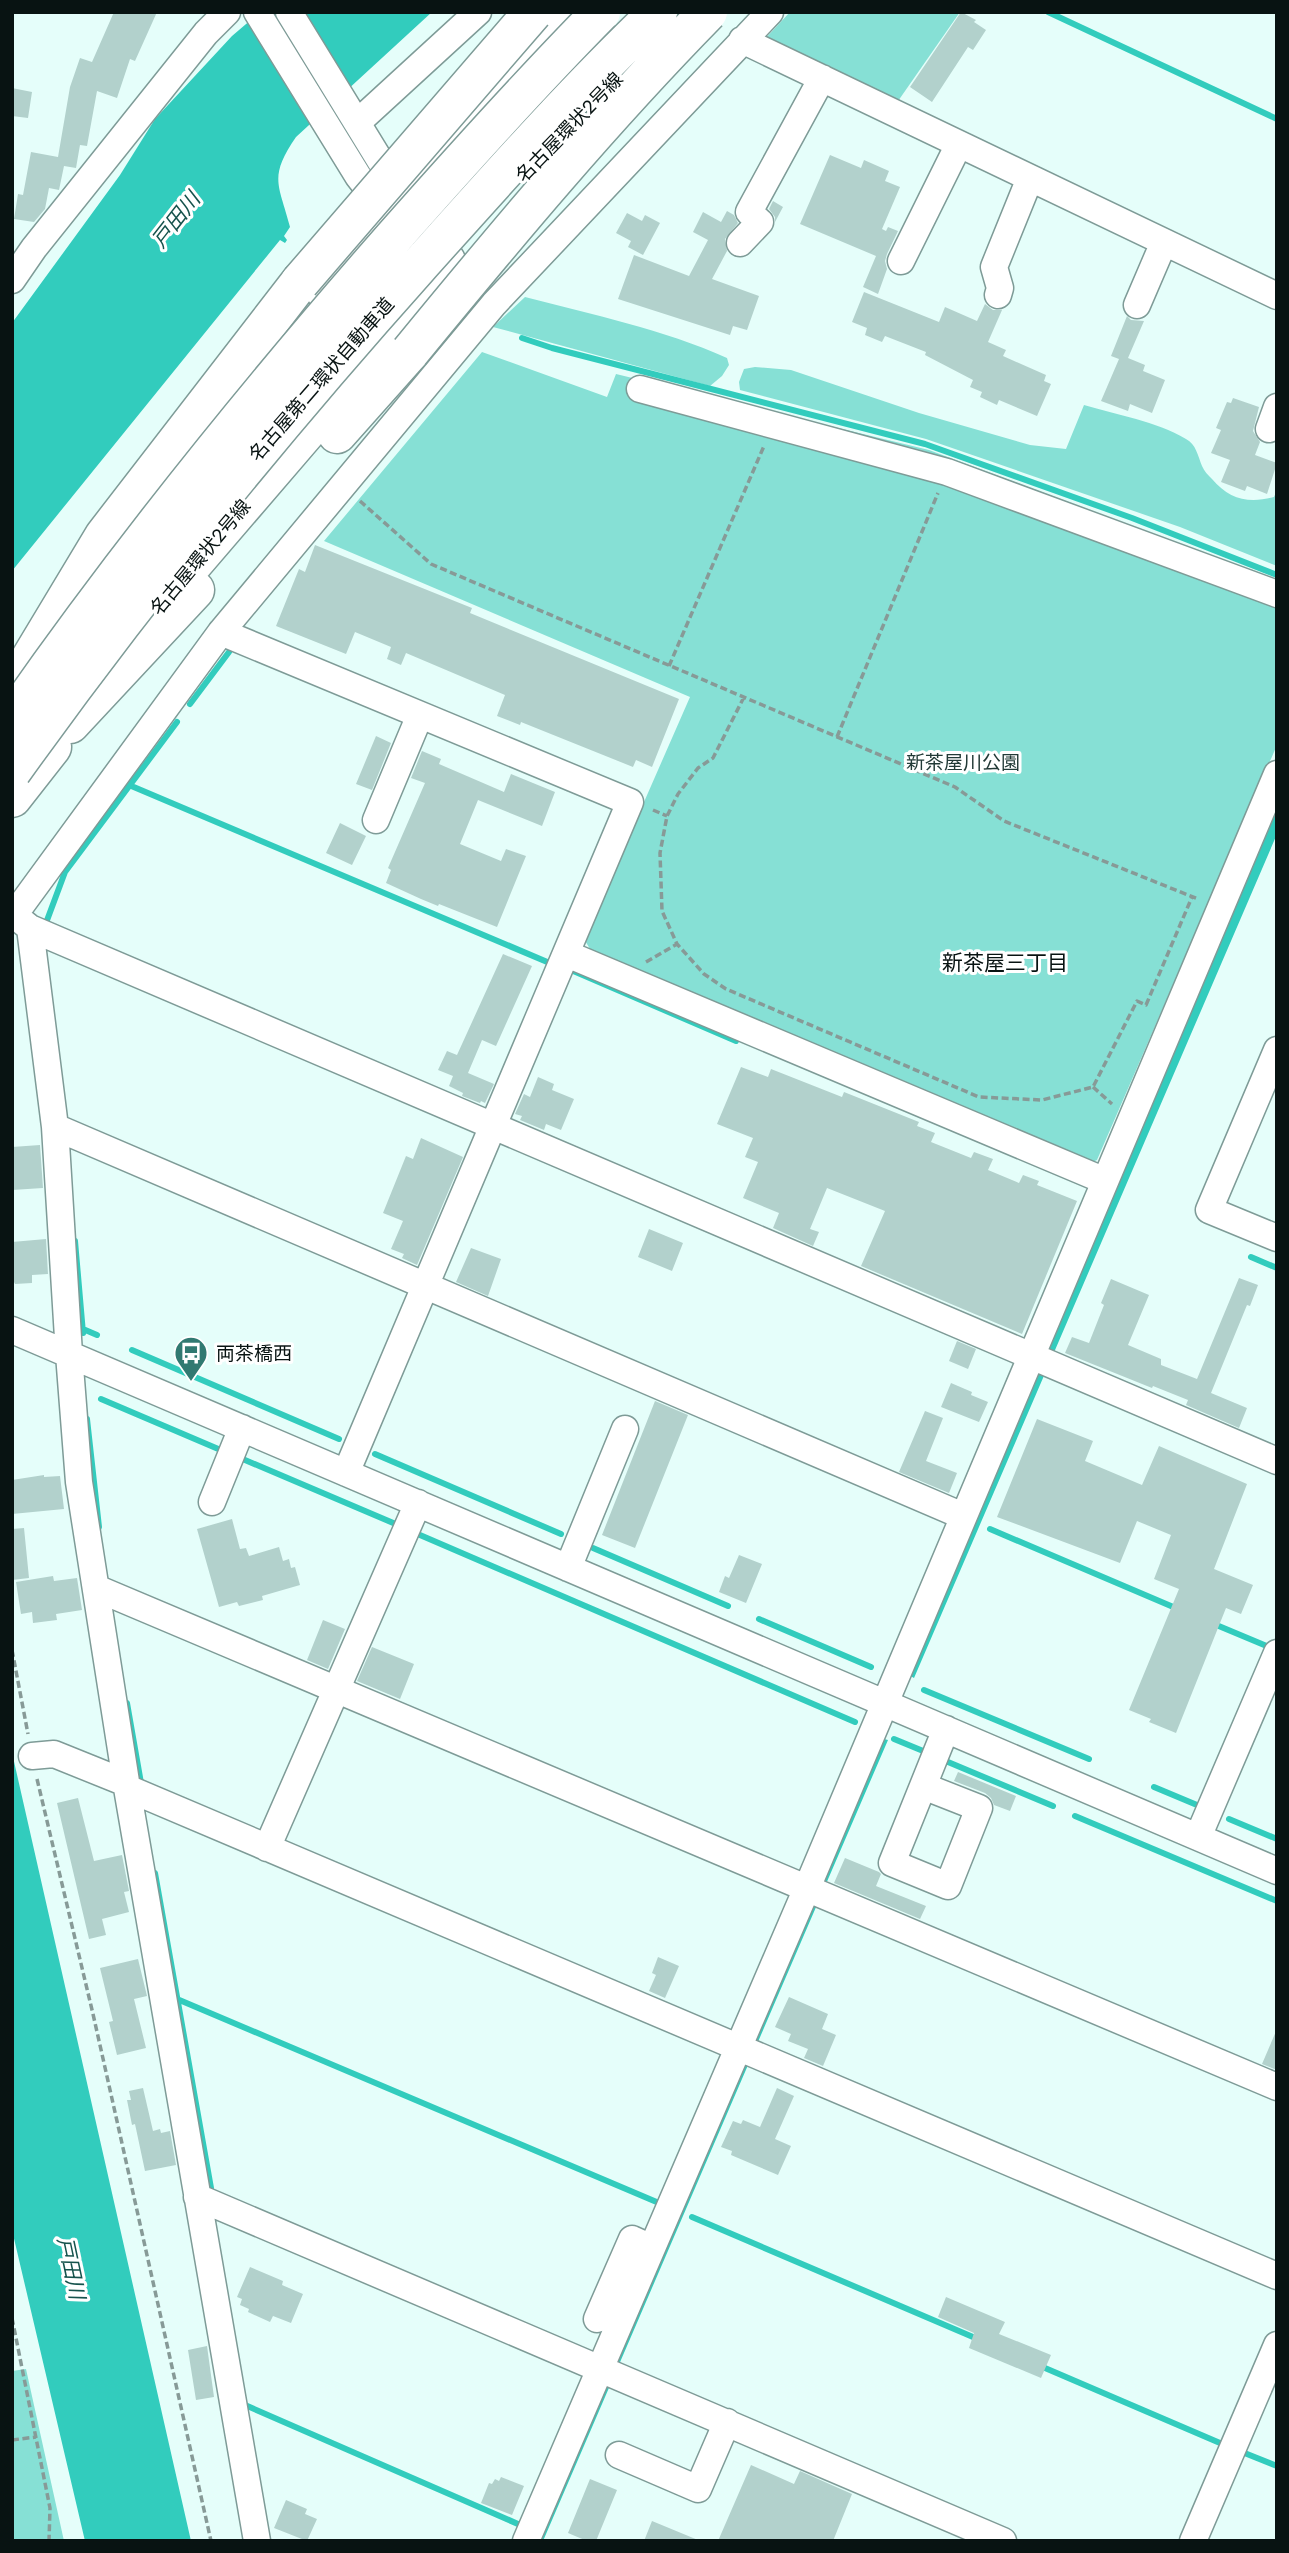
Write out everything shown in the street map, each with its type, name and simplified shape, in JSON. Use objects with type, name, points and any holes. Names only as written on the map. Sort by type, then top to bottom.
[{"type":"highway","points":[[12,689],[104,536],[300,282],[533,12]]},
{"type":"highway","points":[[12,689],[112,558],[396,202],[556,12]]},
{"type":"highway","name":"名古屋第二環状自動車道","points":[[12,719],[51,663],[235,425],[334,305],[473,148],[601,12]]},
{"type":"highway","name":"名古屋第二環状自動車道","points":[[12,771],[76,681],[169,560],[265,442],[502,173],[596,72],[658,12]]},
{"type":"highway","name":"名古屋環状2号線","points":[[12,798],[162,600],[313,424],[445,262],[507,190],[680,12]]},
{"type":"highway","points":[[70,724],[280,499],[410,352],[543,191],[644,77],[708,12]]},
{"type":"street","points":[[12,280],[23,247],[227,12]]},
{"type":"street","points":[[257,12],[358,176],[396,202],[445,262],[494,304]]},
{"type":"street","points":[[289,12],[381,162],[396,202]]},
{"type":"street","points":[[357,120],[478,12]]},
{"type":"street","points":[[770,12],[494,304],[221,632],[14,915],[30,928],[1277,1461]]},
{"type":"street","points":[[742,40],[1277,296]]},
{"type":"street","points":[[740,243],[760,222],[749,212],[822,78]]},
{"type":"street","points":[[901,261],[959,144]]},
{"type":"street","points":[[998,295],[1000,288],[994,267],[1030,178]]},
{"type":"street","points":[[1138,305],[1164,242]]},
{"type":"street","points":[[640,389],[947,472],[1277,594]]},
{"type":"street","points":[[221,632],[630,802],[346,1473]]},
{"type":"street","points":[[376,821],[420,715]]},
{"type":"street","points":[[526,2541],[608,2371],[652,2248],[746,2051],[815,1891],[884,1702],[963,1516],[1040,1360],[1104,1180],[1277,774]]},
{"type":"street","points":[[30,928],[55,1127],[79,1482],[126,1786],[257,2541]]},
{"type":"street","points":[[567,954],[1104,1180]]},
{"type":"street","points":[[1277,1050],[1209,1210],[1277,1238]]},
{"type":"street","points":[[55,1127],[963,1516]]},
{"type":"street","points":[[12,1330],[1277,1871]]},
{"type":"street","points":[[212,1502],[242,1428]]},
{"type":"street","points":[[568,1568],[625,1429]]},
{"type":"street","points":[[267,1848],[418,1503]]},
{"type":"street","points":[[96,1588],[1277,2088]]},
{"type":"street","points":[[1198,1837],[1277,1653]]},
{"type":"street","points":[[923,1786],[946,1729]]},
{"type":"street","points":[[32,1756],[54,1755],[1277,2276]]},
{"type":"street","points":[[197,2197],[1003,2541]]},
{"type":"street","points":[[597,2319],[632,2239],[652,2248]]},
{"type":"street","points":[[1193,2541],[1277,2345]]},
{"type":"street","points":[[619,2455],[698,2489],[727,2422]]},
{"type":"path","points":[[669,666],[773,425]]},
{"type":"path","points":[[837,737],[947,472]]},
{"type":"path","points":[[343,486],[431,564],[955,787],[1004,821],[1219,908]]},
{"type":"path","points":[[744,697],[713,758],[698,768],[678,794],[667,816],[660,853],[662,911],[677,944],[704,974],[738,994],[979,1097],[1042,1100],[1093,1087],[1137,1001],[1146,1005],[1193,897]]},
{"type":"path","points":[[636,983],[646,961],[677,944]]},
{"type":"path","points":[[12,1650],[32,1756],[93,2014],[211,2541]]},
{"type":"path","points":[[12,2318],[50,2508],[49,2541]]},
{"type":"path","points":[[12,2441],[36,2437]]},
{"type":"green space","points":[[790,12],[960,12],[896,104],[763,41]]},
{"type":"green space","points":[[525,297],[628,323],[678,339],[727,358],[729,365],[722,376],[710,386],[493,327]]},
{"type":"green space","name":"新茶屋川公園","points":[[482,352],[607,397],[616,374],[929,450],[1277,580],[1277,745],[1097,1160],[1089,1164],[590,949],[584,939],[690,697],[324,541]]},
{"type":"green space","points":[[755,367],[791,370],[919,413],[1030,445],[1066,449],[1084,405],[1162,428],[1189,441],[1206,473],[1218,486],[1232,495],[1247,500],[1265,499],[1274,497],[1277,490],[1277,566],[1180,527],[926,439],[740,390],[739,382],[744,369]]},
{"type":"green space","points":[[26,2369],[64,2541],[12,2541],[12,2371]]},
{"type":"water","name":"戸田川","points":[[260,12],[432,12],[296,137],[282,162],[278,181],[290,227],[284,236],[287,240],[285,243],[280,240],[12,571],[12,323],[120,175],[155,119],[232,36]]},
{"type":"water","points":[[1277,810],[1277,834],[914,1678],[907,1674]]},
{"type":"water","points":[[880,1738],[888,1740],[543,2541],[535,2541]]},
{"type":"water","name":"戸田川","points":[[12,1755],[191,2541],[85,2541],[12,2230]]},
{"type":"building","points":[[114,12],[157,12],[135,61],[130,59],[117,98],[97,91],[87,146],[80,145],[76,168],[64,166],[59,190],[49,188],[45,209],[34,222],[14,219],[18,194],[23,195],[31,152],[58,157],[70,87],[80,58],[92,62]]},
{"type":"building","points":[[961,12],[976,20],[974,22],[986,30],[973,50],[968,47],[932,102],[910,87]]},
{"type":"building","points":[[12,88],[32,92],[28,118],[12,116]]},
{"type":"building","points":[[830,155],[861,168],[864,160],[889,171],[885,181],[900,187],[882,229],[886,231],[888,227],[898,231],[887,254],[887,269],[878,294],[863,287],[876,256],[800,224]]},
{"type":"building","points":[[773,201],[783,207],[775,222],[769,209]]},
{"type":"building","points":[[727,211],[734,215],[738,223],[725,239],[727,251],[712,279],[759,296],[747,330],[733,326],[730,335],[618,299],[634,255],[689,276],[708,240],[693,232],[703,212],[721,222]]},
{"type":"building","points":[[627,213],[642,221],[645,215],[660,223],[643,255],[628,247],[631,241],[616,233]]},
{"type":"building","points":[[864,292],[939,322],[945,307],[977,321],[985,304],[993,310],[1002,310],[988,342],[1006,350],[1003,356],[1046,375],[1044,381],[1051,384],[1037,416],[999,400],[997,405],[980,397],[982,392],[970,387],[973,380],[925,355],[926,352],[885,336],[882,342],[865,335],[867,328],[852,322]]},
{"type":"building","points":[[1127,316],[1131,320],[1144,321],[1128,358],[1145,365],[1143,371],[1165,380],[1152,413],[1130,404],[1128,411],[1101,401],[1119,359],[1111,356]]},
{"type":"building","points":[[1233,398],[1259,407],[1253,431],[1260,442],[1255,455],[1277,463],[1267,494],[1247,486],[1245,491],[1221,482],[1230,460],[1211,453],[1221,430],[1216,428],[1227,402],[1231,403]]},
{"type":"building","points":[[315,545],[472,608],[470,613],[679,699],[652,767],[636,760],[633,767],[521,722],[520,725],[497,716],[505,695],[406,653],[401,665],[387,659],[391,647],[355,632],[346,654],[276,626],[299,569],[305,572]]},
{"type":"building","points":[[376,736],[391,743],[372,790],[356,784]]},
{"type":"building","points":[[422,751],[441,759],[439,764],[504,792],[511,774],[555,792],[542,826],[478,800],[460,844],[501,861],[506,849],[526,856],[497,927],[439,904],[438,906],[386,883],[391,870],[388,868],[425,783],[411,778]]},
{"type":"building","points":[[340,823],[366,836],[352,865],[326,853]]},
{"type":"building","points":[[503,954],[532,966],[496,1046],[482,1040],[468,1073],[494,1084],[485,1103],[480,1103],[462,1096],[463,1093],[449,1086],[453,1076],[438,1070],[447,1051],[457,1055]]},
{"type":"building","points":[[741,1067],[768,1077],[771,1069],[842,1097],[844,1092],[919,1122],[917,1126],[935,1133],[931,1142],[971,1158],[974,1152],[993,1159],[988,1170],[1019,1183],[1023,1175],[1039,1181],[1037,1185],[1077,1201],[1022,1334],[861,1266],[885,1211],[827,1188],[810,1229],[819,1232],[813,1246],[773,1228],[779,1213],[743,1198],[758,1162],[745,1157],[753,1138],[717,1124]]},
{"type":"building","points":[[538,1077],[554,1084],[552,1090],[574,1099],[561,1130],[546,1124],[544,1130],[520,1120],[522,1116],[515,1114],[524,1094],[530,1097]]},
{"type":"building","points":[[421,1138],[463,1157],[417,1265],[402,1258],[404,1254],[391,1249],[403,1221],[383,1213],[406,1156],[413,1159]]},
{"type":"building","points":[[40,1145],[43,1188],[12,1190],[12,1147]]},
{"type":"building","points":[[649,1229],[683,1243],[672,1271],[638,1257]]},
{"type":"building","points":[[46,1239],[48,1274],[32,1275],[32,1283],[15,1284],[12,1278],[12,1242]]},
{"type":"building","points":[[471,1248],[501,1259],[488,1296],[456,1282]]},
{"type":"building","points":[[1239,1278],[1258,1285],[1250,1306],[1247,1305],[1211,1393],[1247,1408],[1239,1428],[1186,1405],[1188,1400],[1065,1353],[1072,1337],[1089,1343],[1111,1279],[1149,1295],[1128,1345],[1161,1359],[1161,1365],[1197,1379]]},
{"type":"building","points":[[957,1341],[976,1349],[968,1369],[949,1361]]},
{"type":"building","points":[[951,1383],[988,1402],[979,1422],[941,1407]]},
{"type":"building","points":[[655,1401],[688,1415],[635,1548],[602,1535]]},
{"type":"building","points":[[925,1411],[943,1418],[926,1461],[957,1473],[949,1493],[899,1472]]},
{"type":"building","points":[[1037,1419],[1093,1441],[1085,1461],[1142,1485],[1159,1446],[1247,1484],[1214,1569],[1253,1585],[1241,1614],[1226,1608],[1176,1733],[1129,1710],[1179,1589],[1154,1579],[1171,1535],[1137,1521],[1120,1563],[997,1517]]},
{"type":"building","points":[[44,1475],[60,1476],[64,1509],[12,1514],[12,1480]]},
{"type":"building","points":[[232,1519],[240,1549],[246,1548],[249,1556],[279,1547],[283,1561],[289,1559],[291,1568],[295,1567],[300,1585],[262,1596],[263,1600],[239,1606],[237,1602],[219,1607],[197,1529]]},
{"type":"building","points":[[24,1528],[29,1578],[12,1580],[12,1529]]},
{"type":"building","points":[[739,1555],[762,1564],[746,1603],[719,1592],[725,1576],[729,1578]]},
{"type":"building","points":[[53,1576],[54,1581],[77,1578],[82,1610],[56,1614],[57,1620],[33,1623],[32,1612],[21,1614],[16,1582]]},
{"type":"building","points":[[323,1620],[345,1629],[328,1669],[307,1660]]},
{"type":"building","points":[[372,1647],[414,1664],[400,1699],[357,1681]]},
{"type":"building","points":[[958,1772],[1016,1796],[1010,1811],[994,1805],[985,1793],[954,1781]]},
{"type":"building","points":[[78,1798],[94,1861],[122,1855],[129,1891],[124,1892],[129,1912],[102,1919],[106,1935],[89,1939],[57,1803]]},
{"type":"building","points":[[845,1858],[879,1872],[881,1874],[876,1886],[926,1906],[920,1919],[834,1883]]},
{"type":"building","points":[[658,1957],[679,1966],[665,1998],[649,1991],[656,1975],[652,1973]]},
{"type":"building","points":[[138,1959],[147,1996],[134,1999],[146,2048],[117,2055],[109,2022],[113,2021],[100,1968]]},
{"type":"building","points":[[789,1997],[828,2014],[822,2029],[836,2035],[823,2066],[804,2058],[808,2049],[788,2041],[791,2034],[775,2027]]},
{"type":"building","points":[[1277,2029],[1277,2070],[1262,2064]]},
{"type":"building","points":[[143,2088],[153,2131],[170,2131],[176,2165],[145,2171],[127,2100],[131,2100],[129,2091]]},
{"type":"building","points":[[777,2088],[794,2096],[775,2139],[791,2146],[778,2175],[731,2155],[732,2151],[721,2147],[733,2121],[741,2124],[743,2120],[760,2127]]},
{"type":"building","points":[[250,2267],[283,2281],[282,2285],[303,2294],[291,2323],[273,2316],[270,2322],[248,2312],[249,2309],[240,2305],[242,2299],[237,2297]]},
{"type":"building","points":[[946,2297],[1005,2322],[999,2334],[1051,2355],[1041,2378],[969,2348],[974,2333],[938,2317]]},
{"type":"building","points":[[207,2346],[214,2397],[196,2400],[188,2350]]},
{"type":"building","points":[[751,2465],[794,2484],[800,2471],[852,2494],[833,2541],[718,2541]]},
{"type":"building","points":[[501,2477],[524,2486],[512,2515],[481,2503],[489,2483],[492,2484],[495,2479],[499,2481]]},
{"type":"building","points":[[590,2479],[617,2490],[596,2541],[587,2541],[568,2533]]},
{"type":"building","points":[[286,2500],[307,2509],[305,2514],[317,2519],[307,2541],[274,2528]]},
{"type":"building","points":[[652,2521],[698,2540],[698,2541],[644,2541]]},
{"type":"waterway","points":[[1048,12],[1277,119]]},
{"type":"waterway","points":[[522,338],[925,444],[1132,518],[1277,575]]},
{"type":"waterway","points":[[190,704],[229,652]]},
{"type":"waterway","points":[[46,923],[65,872],[177,722]]},
{"type":"waterway","points":[[129,785],[552,964]]},
{"type":"waterway","points":[[571,970],[736,1041]]},
{"type":"waterway","points":[[75,1241],[83,1333]]},
{"type":"waterway","points":[[1251,1257],[1277,1268]]},
{"type":"waterway","points":[[83,1329],[97,1335]]},
{"type":"waterway","points":[[132,1350],[339,1439]]},
{"type":"waterway","points":[[101,1399],[223,1451]]},
{"type":"waterway","points":[[87,1419],[99,1527]]},
{"type":"waterway","points":[[375,1454],[561,1534]]},
{"type":"waterway","points":[[238,1457],[398,1525]]},
{"type":"waterway","points":[[990,1529],[1178,1609]]},
{"type":"waterway","points":[[413,1532],[855,1722]]},
{"type":"waterway","points":[[593,1548],[728,1606]]},
{"type":"waterway","points":[[759,1619],[871,1667]]},
{"type":"waterway","points":[[1214,1624],[1269,1647]]},
{"type":"waterway","points":[[924,1690],[1089,1759]]},
{"type":"waterway","points":[[127,1703],[141,1783]]},
{"type":"waterway","points":[[894,1739],[928,1753]]},
{"type":"waterway","points":[[948,1762],[1053,1806]]},
{"type":"waterway","points":[[1154,1787],[1197,1805]]},
{"type":"waterway","points":[[1075,1816],[1277,1901]]},
{"type":"waterway","points":[[1229,1819],[1277,1839]]},
{"type":"waterway","points":[[155,1873],[211,2188]]},
{"type":"waterway","points":[[177,1999],[659,2203]]},
{"type":"waterway","points":[[692,2217],[980,2340]]},
{"type":"waterway","points":[[1038,2365],[1220,2443]]},
{"type":"waterway","points":[[245,2405],[518,2524]]},
{"type":"waterway","points":[[1242,2452],[1277,2466]]},
{"type":"place","name":"両茶橋西","points":[[191,1383]]},
{"type":"district","name":"新茶屋三丁目","points":[[1005,963]]}]
